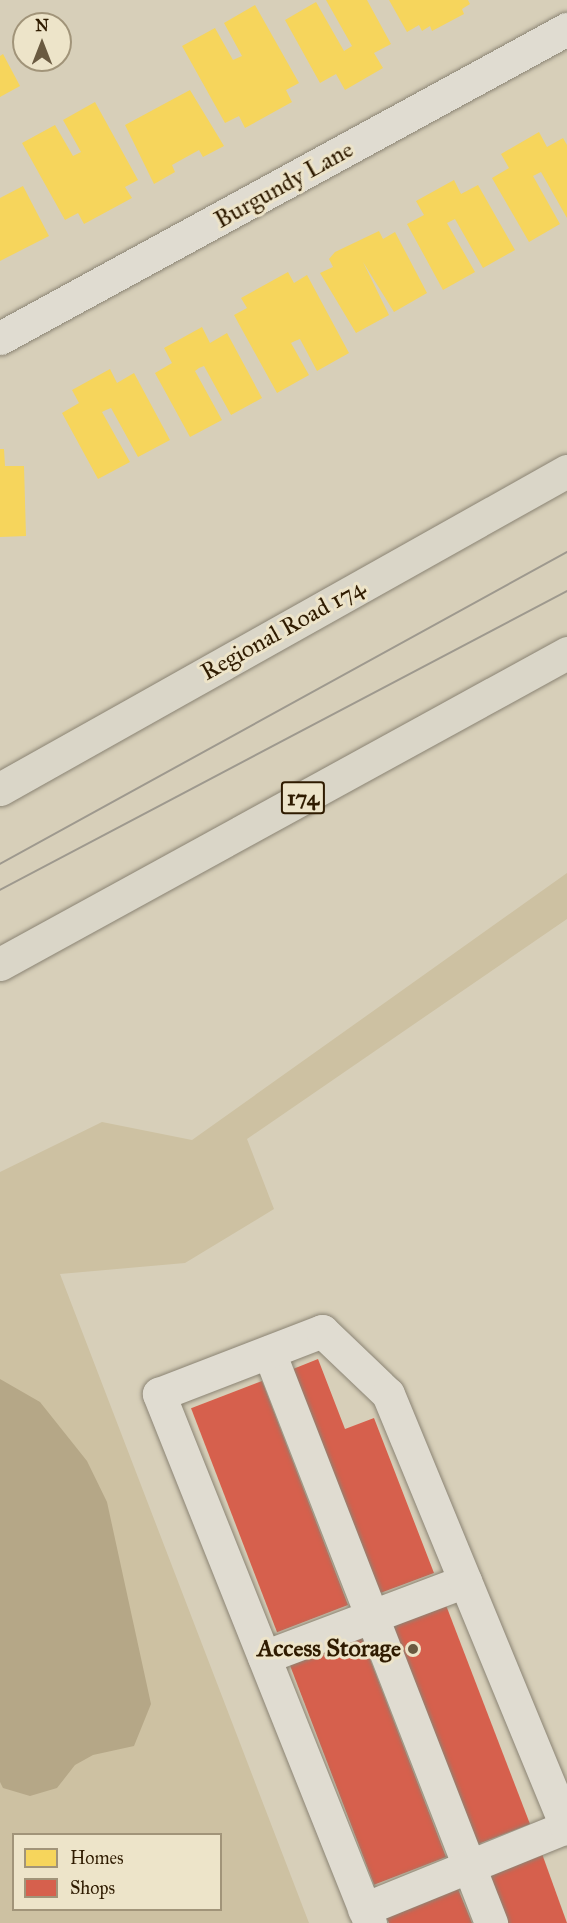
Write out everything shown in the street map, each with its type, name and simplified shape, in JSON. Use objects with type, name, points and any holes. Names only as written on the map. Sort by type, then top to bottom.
[{"type":"highway","points":[[178,689],[567,465]]},
{"type":"highway","name":"Regional Road 174","points":[[0,789],[567,471]]},
{"type":"highway","name":"174","points":[[0,964],[567,653]]},
{"type":"street","name":"Burgundy Lane","points":[[0,338],[567,29]]},
{"type":"street","points":[[322,1331],[388,1394],[465,1581],[567,1828],[469,1866],[367,1916],[159,1394],[322,1331]]},
{"type":"street","points":[[268,1352],[491,1923]]},
{"type":"street","points":[[264,1657],[465,1581]]},
{"type":"shaded area","points":[[567,873],[567,919],[247,1139],[274,1209],[185,1263],[60,1274],[309,1923],[0,1923],[0,1172],[102,1122],[192,1140]]},
{"type":"shaded area","points":[[0,1379],[40,1402],[87,1461],[107,1502],[151,1704],[134,1746],[93,1755],[75,1765],[57,1788],[30,1796],[3,1788],[0,1782]]},
{"type":"building: Homes","points":[[326,0],[367,0],[391,44],[374,53],[383,68],[345,90],[336,74],[320,83],[285,20],[316,2],[344,51],[352,46]]},
{"type":"building: Homes","points":[[389,0],[468,0],[470,4],[462,9],[464,14],[432,31],[430,26],[422,31],[419,25],[407,32]]},
{"type":"building: Homes","points":[[255,5],[299,83],[286,90],[292,102],[245,128],[239,116],[225,123],[182,46],[215,28],[233,60],[242,56],[224,23]]},
{"type":"building: Homes","points":[[3,54],[20,86],[0,97],[0,56]]},
{"type":"building: Homes","points":[[190,90],[224,146],[203,157],[199,150],[172,165],[175,172],[154,184],[125,125]]},
{"type":"building: Homes","points":[[95,102],[138,180],[125,187],[132,198],[84,224],[78,213],[65,220],[22,143],[55,125],[73,156],[81,152],[63,120]]},
{"type":"building: Homes","points":[[539,132],[547,147],[563,138],[567,145],[567,218],[541,172],[533,176],[560,224],[529,242],[492,178],[509,168],[501,154]]},
{"type":"building: Homes","points":[[454,180],[461,194],[478,185],[515,250],[483,268],[455,219],[447,223],[475,272],[443,290],[407,224],[424,215],[416,201]]},
{"type":"building: Homes","points":[[23,186],[49,236],[0,261],[0,198]]},
{"type":"building: Homes","points":[[379,231],[383,239],[395,232],[427,293],[394,312],[363,262],[389,315],[356,333],[320,273],[333,267],[329,259],[335,252]]},
{"type":"building: Homes","points":[[288,272],[294,283],[307,275],[349,353],[317,371],[300,339],[291,343],[309,375],[277,393],[234,315],[247,308],[241,298]]},
{"type":"building: Homes","points":[[202,327],[210,343],[227,333],[262,398],[231,415],[204,366],[199,368],[195,371],[222,420],[190,437],[155,373],[172,363],[164,348]]},
{"type":"building: Homes","points":[[110,369],[117,383],[134,373],[170,440],[138,457],[111,408],[102,412],[130,462],[98,479],[62,413],[79,403],[72,390]]},
{"type":"building: Homes","points":[[0,449],[4,449],[5,466],[24,466],[26,536],[0,537]]},
{"type":"building: Shops","points":[[318,1359],[345,1429],[374,1418],[434,1573],[375,1595],[288,1371]]},
{"type":"building: Shops","points":[[262,1381],[348,1605],[277,1632],[191,1408]]},
{"type":"building: Shops","points":[[444,1600],[530,1824],[472,1846],[386,1622]]},
{"type":"building: Shops","points":[[360,1633],[446,1857],[374,1885],[288,1661]]},
{"type":"building: Shops","points":[[541,1851],[567,1923],[502,1923],[482,1874]]},
{"type":"building: Shops","points":[[456,1884],[472,1923],[389,1923],[384,1912]]},
{"type":"tram line","points":[[0,864],[567,552]]},
{"type":"tram line","points":[[0,890],[567,591]]},
{"type":"place","name":"Access Storage","points":[[413,1649]]}]
